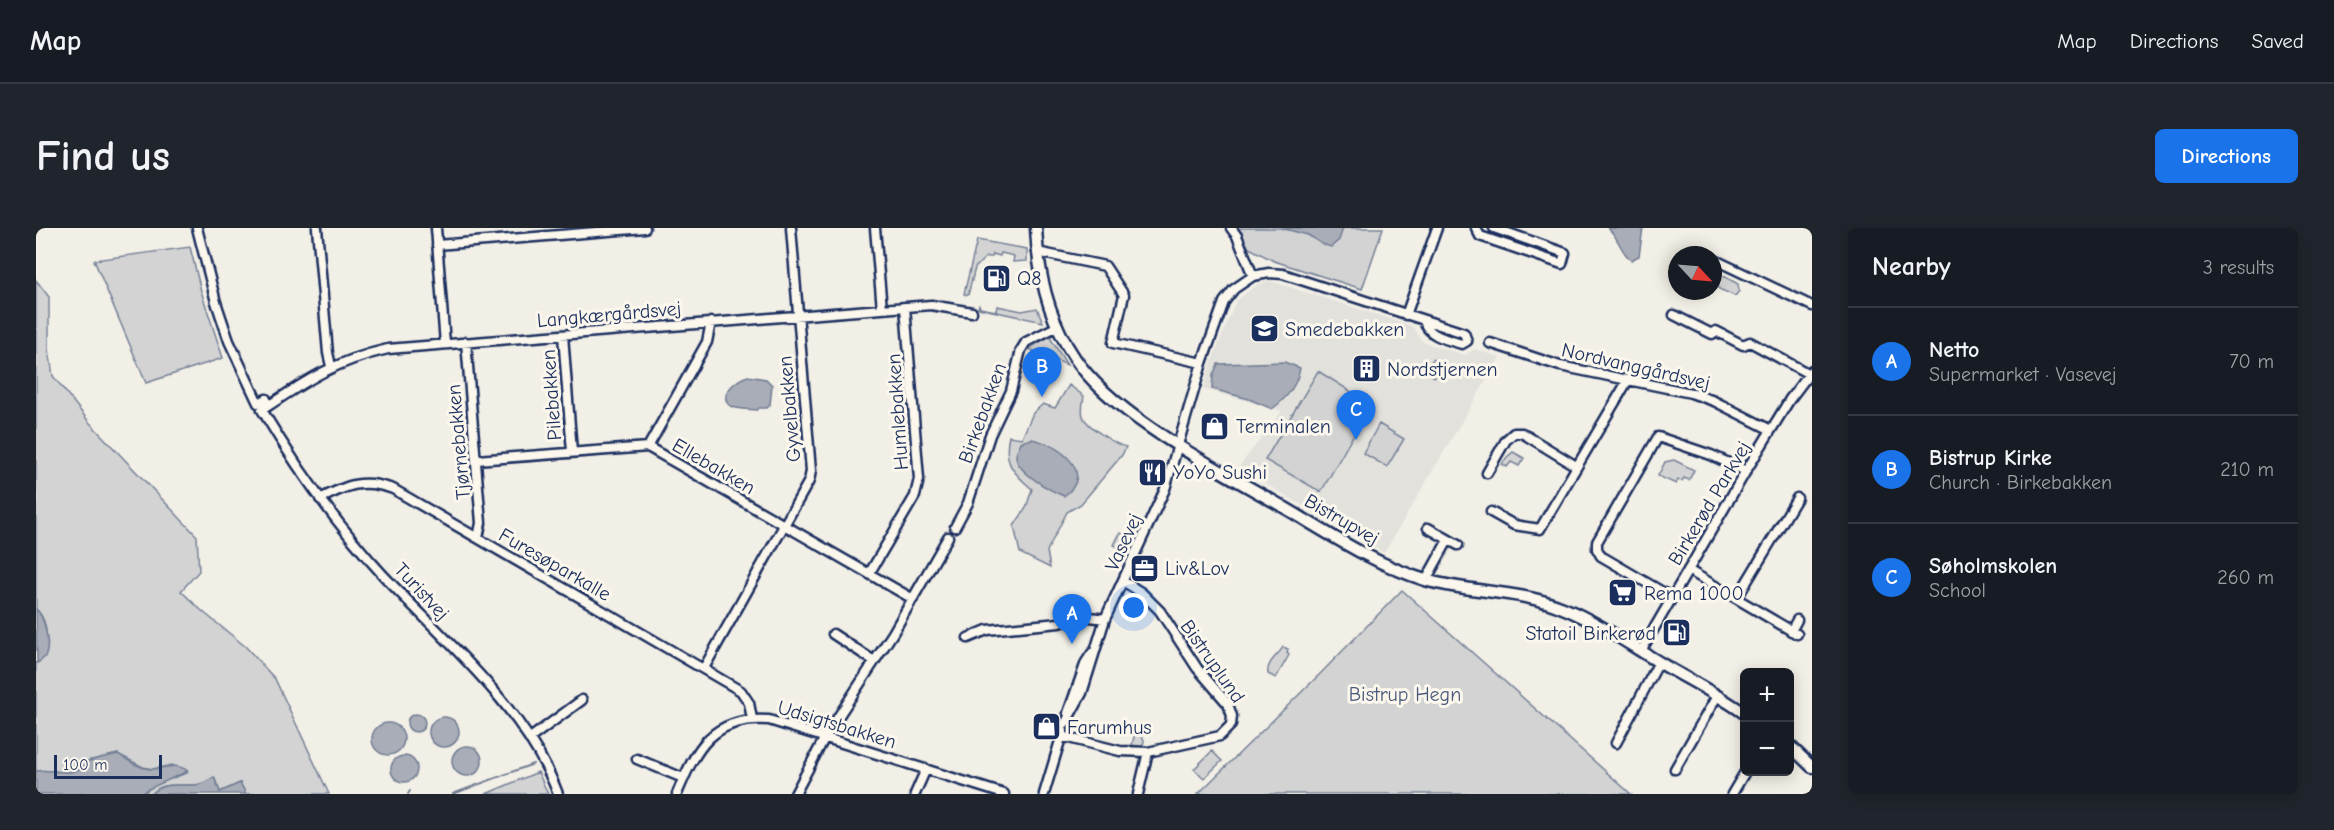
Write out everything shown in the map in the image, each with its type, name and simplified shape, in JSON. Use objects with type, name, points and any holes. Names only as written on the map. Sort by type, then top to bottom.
[{"type":"main road","name":"Bistrupvej","points":[[1036,228],[1043,289],[1056,327],[1075,359],[1118,403],[1179,446],[1389,567],[1426,580],[1521,597],[1563,608],[1641,651],[1740,710]]},
{"type":"main road","points":[[1794,750],[1812,767]]},
{"type":"street","points":[[197,228],[229,341],[258,403],[266,399]]},
{"type":"street","points":[[317,228],[328,353],[332,366]]},
{"type":"street","points":[[436,228],[445,344]]},
{"type":"street","points":[[437,245],[645,228]]},
{"type":"street","name":"Gyvelbakken","points":[[704,668],[786,527],[806,490],[811,471],[791,228]]},
{"type":"street","points":[[876,228],[882,309]]},
{"type":"street","points":[[1231,228],[1238,236],[1253,276]]},
{"type":"street","points":[[1406,315],[1437,228]]},
{"type":"street","points":[[1477,228],[1480,236],[1562,264],[1565,253],[1494,228]]},
{"type":"street","points":[[1037,252],[1104,266],[1124,295],[1113,343],[1202,363]]},
{"type":"street","points":[[1722,263],[1812,306]]},
{"type":"street","points":[[1179,446],[1202,363],[1218,317],[1229,295],[1253,276],[1269,273],[1283,274],[1464,333],[1467,341],[1462,344],[1431,333],[1425,327],[1424,321]]},
{"type":"street","name":"Langkærgårdsvej","points":[[262,410],[332,366],[388,349],[931,305],[972,312]]},
{"type":"street","name":"Humlebakken","points":[[869,574],[915,496],[919,479],[905,307]]},
{"type":"street","name":"Birkerød Parkvej","points":[[1641,651],[1746,471],[1810,372],[1750,342],[1743,345],[1716,331],[1712,334],[1674,315]]},
{"type":"street","points":[[648,447],[707,342],[711,322]]},
{"type":"street","name":"Birkebakken","points":[[955,527],[968,503],[990,435],[1011,391],[1021,350],[1026,342],[1056,327]]},
{"type":"street","name":"Pilebakken","points":[[563,335],[572,452]]},
{"type":"street","name":"Tjørnebakken","points":[[466,342],[481,524],[478,538]]},
{"type":"street","name":"Nordvanggårdsvej","points":[[1490,343],[1553,364],[1691,393],[1714,401],[1771,430]]},
{"type":"street","points":[[1491,512],[1514,525],[1540,529],[1628,380]]},
{"type":"street","name":"Turistvej","points":[[262,410],[294,463],[332,516],[381,573],[502,700],[529,739],[558,794]]},
{"type":"street","points":[[1486,473],[1506,440],[1514,433],[1522,433],[1576,466]]},
{"type":"street","points":[[1671,597],[1601,556],[1597,549],[1597,542],[1658,437],[1711,455],[1746,471]]},
{"type":"street","name":"Vasevej","points":[[1044,794],[1065,724],[1082,693],[1105,620],[1165,489],[1179,446]]},
{"type":"street","name":"Ellebakken","points":[[476,460],[648,447],[913,599]]},
{"type":"street","name":"Furesøparkalle","points":[[320,499],[343,487],[363,483],[379,484],[393,489],[741,691],[749,703],[752,719]]},
{"type":"street","points":[[1737,598],[1797,498]]},
{"type":"street","points":[[1428,528],[1458,545]]},
{"type":"street","points":[[795,794],[825,737],[913,599],[948,537]]},
{"type":"street","points":[[1426,580],[1449,540]]},
{"type":"street","points":[[1689,570],[1794,632],[1797,620]]},
{"type":"street","name":"Bistruplund","points":[[1061,736],[1120,750],[1148,752],[1220,736],[1231,725],[1232,716],[1228,704],[1197,668],[1160,611],[1142,593],[1123,581]]},
{"type":"street","points":[[968,638],[987,630],[1059,623],[1083,616],[1105,620]]},
{"type":"street","points":[[833,634],[874,661]]},
{"type":"street","points":[[1616,742],[1659,662]]},
{"type":"street","points":[[1675,769],[1717,696]]},
{"type":"street","points":[[529,739],[582,700]]},
{"type":"street","name":"Udsigtsbakken","points":[[677,794],[696,751],[707,739],[720,729],[735,722],[752,719],[769,720],[1004,794]]},
{"type":"street","points":[[1138,794],[1148,752]]},
{"type":"street","points":[[637,759],[683,778]]},
{"type":"street","points":[[915,794],[926,769]]},
{"type":"street","points":[[1732,794],[1742,776]]},
{"type":"shaded area","points":[[1281,228],[1343,228],[1339,240],[1331,247],[1308,235]]},
{"type":"shaded area","points":[[1608,228],[1643,228],[1639,256],[1631,260]]},
{"type":"shaded area","points":[[1270,281],[1412,326],[1423,342],[1465,355],[1475,349],[1500,357],[1384,553],[1238,468],[1282,411],[1203,389],[1236,301],[1258,284]]},
{"type":"shaded area","points":[[1284,362],[1300,368],[1299,375],[1290,391],[1272,409],[1249,399],[1212,389],[1213,375],[1218,364]]},
{"type":"shaded area","points":[[748,376],[766,379],[772,385],[770,405],[767,408],[741,409],[728,404],[726,395],[728,390]]},
{"type":"shaded area","points":[[1032,439],[1053,447],[1070,460],[1077,478],[1073,487],[1064,496],[1035,480],[1018,462],[1016,454],[1021,442]]},
{"type":"shaded area","points":[[36,609],[44,625],[47,639],[45,657],[37,663]]},
{"type":"shaded area","points":[[416,714],[422,717],[425,723],[422,729],[416,732],[410,729],[407,723],[410,717]]},
{"type":"shaded area","points":[[444,717],[450,718],[458,726],[458,738],[450,746],[444,747],[438,746],[430,738],[429,732],[430,726],[438,718]]},
{"type":"shaded area","points":[[388,723],[399,728],[404,739],[399,750],[388,755],[377,750],[372,739],[377,728]]},
{"type":"shaded area","points":[[467,746],[478,750],[482,761],[478,772],[467,776],[456,772],[452,761],[456,750]]},
{"type":"shaded area","points":[[118,754],[146,768],[174,766],[188,771],[146,790],[143,794],[36,794],[36,771],[71,772],[83,767],[88,761]]},
{"type":"shaded area","points":[[404,756],[413,760],[417,769],[413,778],[404,782],[395,778],[391,769],[395,760]]},
{"type":"shaded area","points":[[214,777],[220,792],[240,783],[246,794],[152,794],[161,787],[198,785]]},
{"type":"green space","points":[[1238,228],[1383,228],[1362,289],[1274,261],[1249,248]]},
{"type":"green space","points":[[977,240],[1027,249],[1027,261],[1013,262],[1014,256],[1001,253],[1000,256],[993,254],[992,257],[986,257],[975,268],[968,295],[964,294]]},
{"type":"green space","points":[[190,247],[201,291],[223,358],[146,383],[94,260]]},
{"type":"green space","points":[[1722,275],[1738,284],[1739,291],[1735,296],[1722,290]]},
{"type":"green space","points":[[36,280],[49,297],[49,349],[53,376],[90,423],[197,536],[199,571],[181,591],[246,647],[275,679],[329,794],[246,794],[240,783],[220,792],[214,777],[198,785],[172,785],[161,787],[152,794],[143,794],[158,784],[187,773],[172,765],[153,769],[143,767],[118,754],[88,761],[83,767],[71,772],[36,771],[36,663],[46,654],[46,630],[43,619],[36,609]]},
{"type":"green space","points":[[979,304],[980,308],[996,311],[997,306],[1022,311],[1037,308],[1043,322],[978,308]]},
{"type":"green space","points":[[1049,336],[1067,365],[1029,349]]},
{"type":"green space","points":[[1433,359],[1442,365],[1435,377],[1425,372]]},
{"type":"green space","points":[[1318,371],[1371,404],[1321,492],[1265,460]]},
{"type":"green space","points":[[1069,385],[1084,396],[1082,414],[1085,420],[1095,430],[1126,447],[1122,455],[1081,504],[1067,512],[1047,551],[1050,568],[1020,553],[1014,526],[1026,508],[1032,489],[1014,472],[1008,460],[1007,445],[1009,436],[1022,438],[1033,413],[1043,404],[1055,408]]},
{"type":"green space","points":[[1379,424],[1404,439],[1387,467],[1363,453]]},
{"type":"green space","points":[[1513,452],[1524,458],[1519,466],[1511,462],[1507,467],[1502,464],[1507,457]]},
{"type":"green space","points":[[1674,460],[1694,470],[1689,480],[1684,478],[1682,481],[1678,480],[1676,484],[1658,476],[1665,462]]},
{"type":"green space","points":[[1120,533],[1135,538],[1128,552],[1114,545]]},
{"type":"green space","name":"Bistrup Hegn","points":[[1402,590],[1631,794],[1198,794]]},
{"type":"green space","points":[[1283,647],[1288,649],[1289,655],[1276,678],[1268,674],[1268,670]]},
{"type":"green space","points":[[1139,730],[1144,740],[1143,747],[1132,745],[1135,733]]},
{"type":"green space","points":[[1212,751],[1222,761],[1204,778],[1194,769]]},
{"type":"green space","points":[[538,772],[548,794],[486,794]]},
{"type":"waterway","points":[[453,794],[533,764]]},
{"type":"place","name":"Q8","points":[[996,278]]},
{"type":"place","name":"Smedebakken","points":[[1264,329]]},
{"type":"place","name":"Nordstjernen","points":[[1366,369]]},
{"type":"place","name":"Bistrup Kirke","points":[[1042,397]]},
{"type":"place","name":"Terminalen","points":[[1215,426]]},
{"type":"place","name":"Søholmskolen","points":[[1356,440]]},
{"type":"place","name":"YoYo Sushi","points":[[1152,472]]},
{"type":"place","name":"Liv&Lov","points":[[1144,568]]},
{"type":"place","name":"Rema 1000","points":[[1623,593]]},
{"type":"place","name":"Statoil Birkerød","points":[[1677,633]]},
{"type":"place","name":"Netto","points":[[1072,644]]},
{"type":"place","name":"Farumhus","points":[[1046,727]]}]
